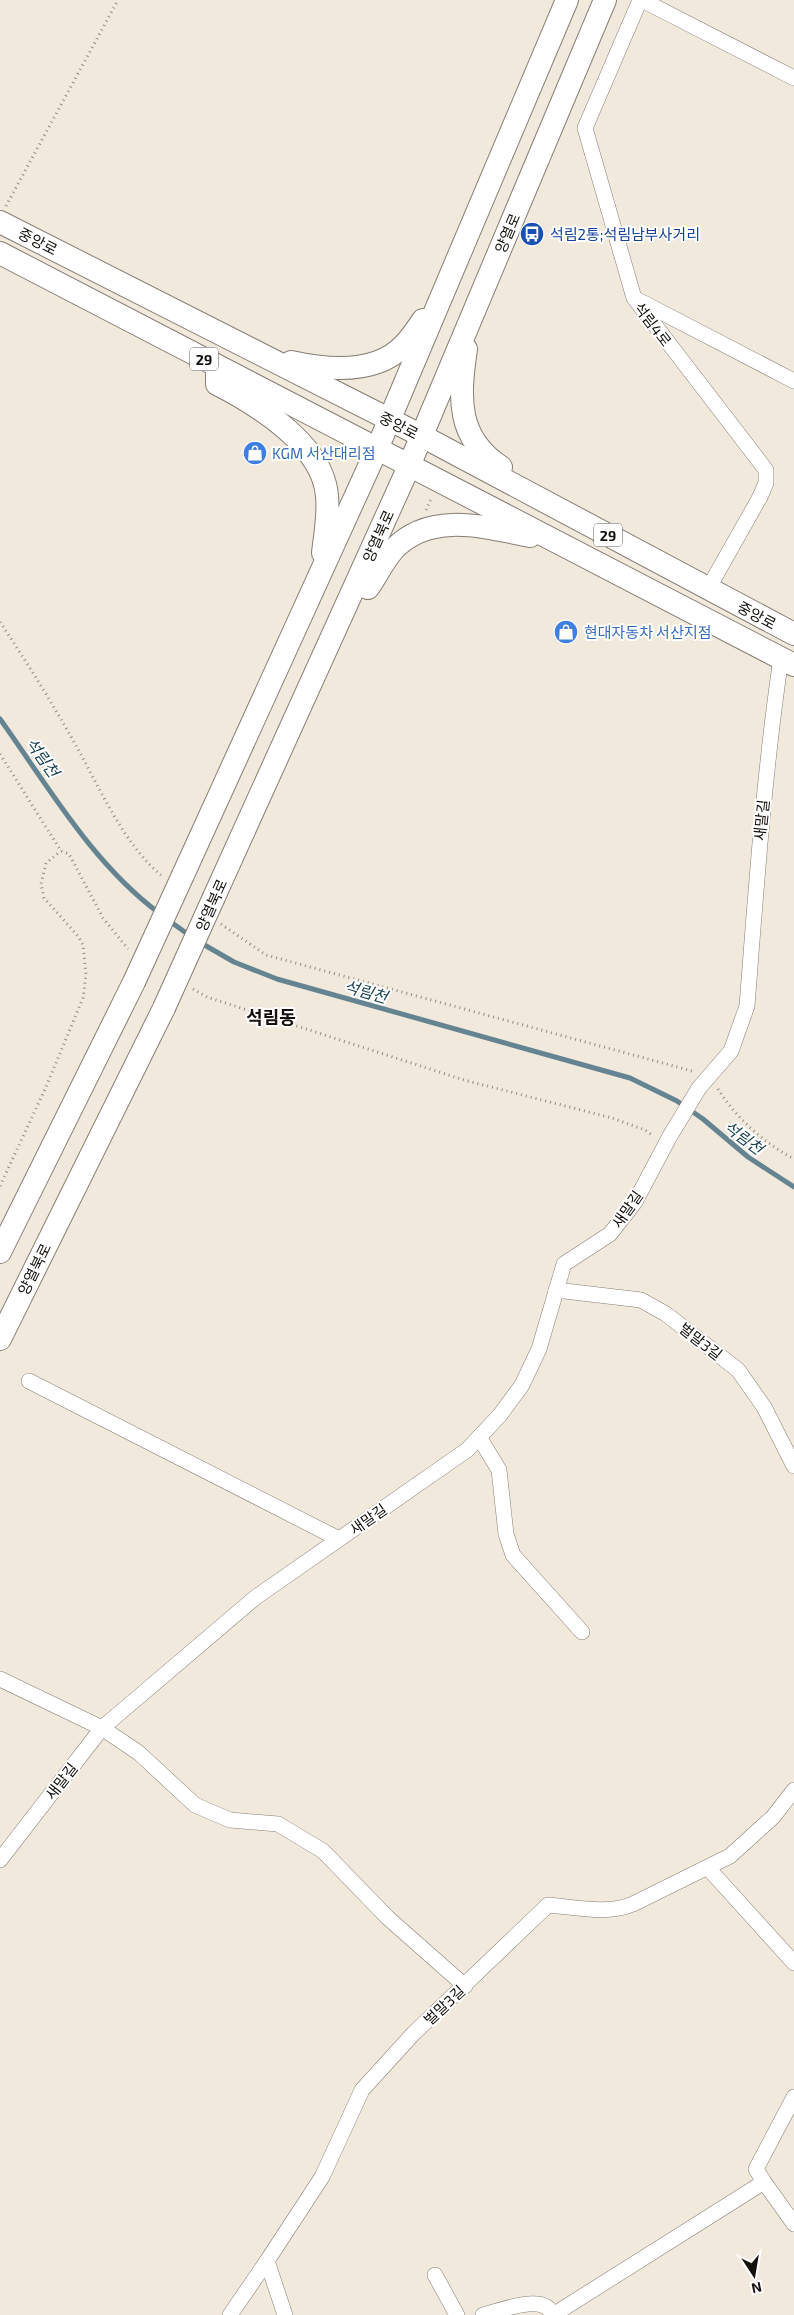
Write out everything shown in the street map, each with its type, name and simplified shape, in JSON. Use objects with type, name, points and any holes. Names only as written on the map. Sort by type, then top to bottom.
[{"type":"main road","points":[[0,1252],[134,982],[176,878],[377,449],[567,0]]},
{"type":"main road","name":"양열로","points":[[409,465],[605,0]]},
{"type":"main road","name":"중앙로","points":[[2,216],[794,634]]},
{"type":"main road","name":"중앙로","points":[[0,253],[788,662]]},
{"type":"main road","points":[[266,357],[322,368],[336,369],[359,366],[380,360],[403,346],[427,316],[434,317]]},
{"type":"main road","points":[[467,329],[462,387],[466,427],[479,451],[502,468],[504,480]]},
{"type":"main road","points":[[217,366],[217,384],[249,401],[273,420],[306,449],[319,466],[327,495],[321,572]]},
{"type":"main road","name":"양열북로","points":[[0,1338],[215,908],[409,465]]},
{"type":"main road","points":[[357,585],[368,588],[394,550],[420,530],[432,527],[463,525],[488,528],[562,544]]},
{"type":"street","name":"석림4로","points":[[708,589],[760,497],[766,483],[766,470],[634,298],[585,128],[641,0],[794,78]]},
{"type":"street","points":[[634,298],[794,381]]},
{"type":"street","name":"새말길","points":[[0,1860],[102,1728],[256,1597],[467,1450],[500,1415],[522,1385],[539,1349],[564,1264],[610,1234],[635,1202],[668,1140],[704,1082],[731,1050],[747,1006],[758,849],[788,662]]},
{"type":"street","name":"벌말3길","points":[[556,1290],[642,1300],[666,1314],[738,1370],[764,1407],[794,1466]]},
{"type":"street","points":[[29,1381],[339,1539]]},
{"type":"street","points":[[479,1438],[499,1470],[506,1534],[513,1555],[582,1632]]},
{"type":"street","points":[[0,1678],[102,1728],[139,1753],[195,1805],[230,1820],[278,1824],[322,1851],[388,1918],[465,1986]]},
{"type":"street","name":"벌말3길","points":[[230,2315],[322,2177],[362,2090],[413,2034],[548,1905],[609,1909],[624,1908],[730,1856],[766,1824],[794,1790]]},
{"type":"street","points":[[708,1868],[794,1963]]},
{"type":"street","points":[[794,2097],[756,2169],[794,2224]]},
{"type":"street","points":[[483,2315],[533,2303],[543,2304],[553,2315],[764,2182]]},
{"type":"street","points":[[267,2260],[285,2315]]},
{"type":"street","points":[[435,2275],[456,2315]]},
{"type":"path","points":[[2,216],[118,0]]},
{"type":"path","points":[[0,622],[132,843],[147,863],[176,878]]},
{"type":"path","points":[[0,754],[61,851],[69,854],[103,918],[135,954]]},
{"type":"path","points":[[0,1186],[46,1087],[83,998],[86,960],[82,945],[78,936],[44,898],[41,884],[46,863],[61,851]]},
{"type":"path","points":[[215,908],[266,955],[498,1020],[704,1082],[774,1149],[794,1159]]},
{"type":"path","points":[[191,988],[208,997],[464,1080],[612,1118],[668,1140]]},
{"type":"waterway","name":"석림천","points":[[0,719],[54,797],[92,847],[135,893],[159,913]]},
{"type":"waterway","name":"석림천","points":[[168,920],[189,935]]},
{"type":"waterway","name":"석림천","points":[[201,943],[234,962],[277,979],[630,1078],[677,1101],[703,1119],[748,1157],[794,1187]]},
{"type":"place","name":"석림2통;석림남부사거리","points":[[532,234]]},
{"type":"place","name":"KGM 서산대리점","points":[[255,453]]},
{"type":"place","name":"현대자동차 서산지점","points":[[566,632]]},
{"type":"district","name":"석림동","points":[[271,1017]]}]
